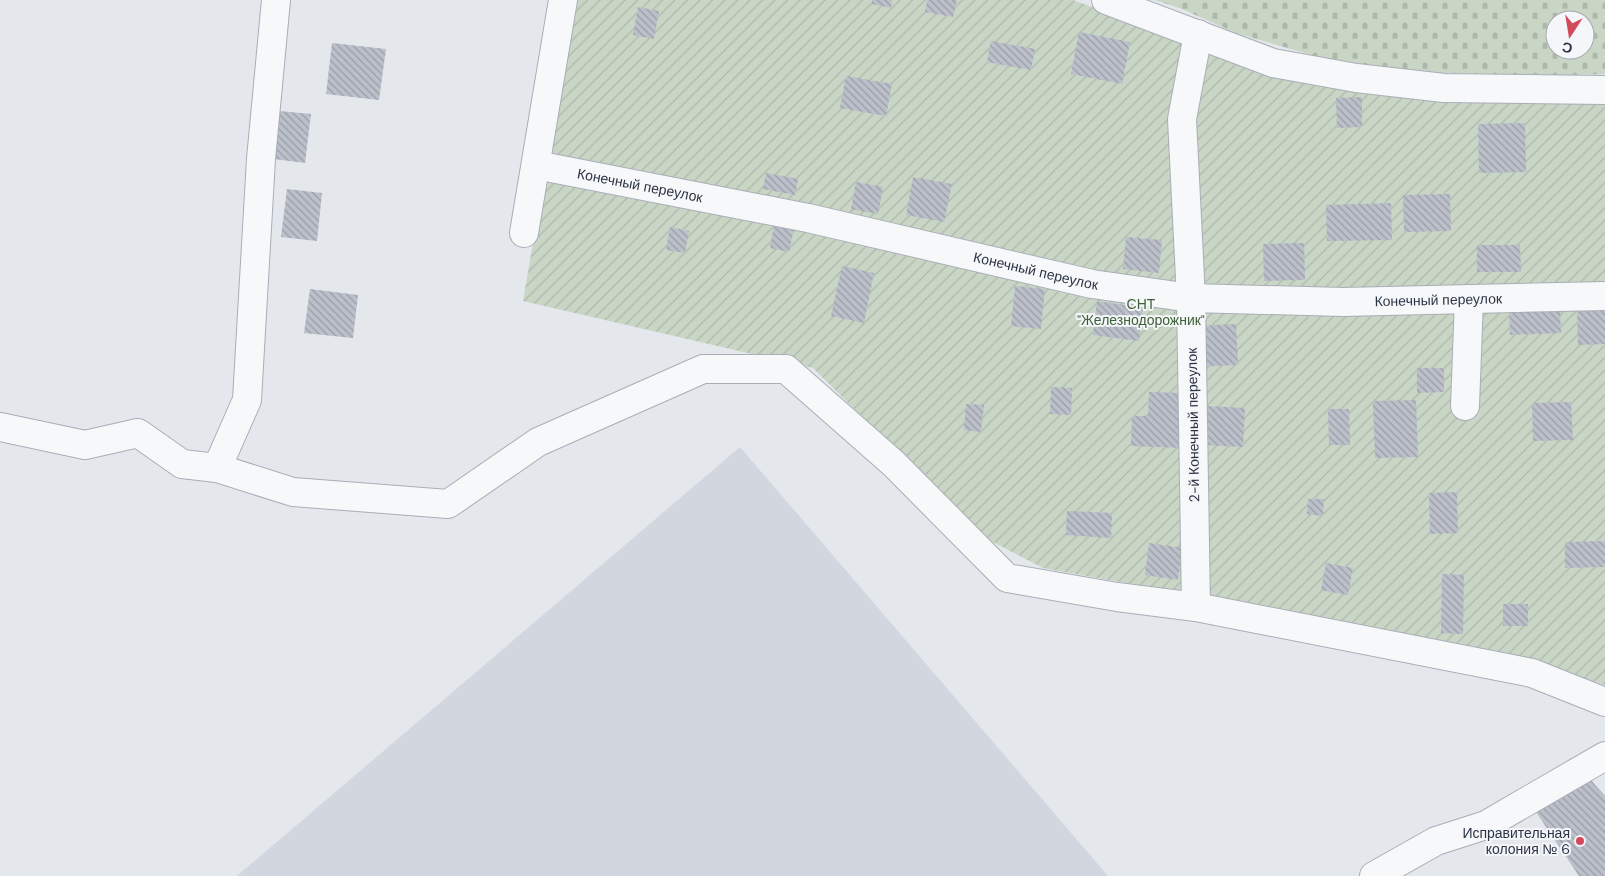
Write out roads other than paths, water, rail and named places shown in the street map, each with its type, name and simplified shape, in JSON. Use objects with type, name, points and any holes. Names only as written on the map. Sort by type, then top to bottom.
[{"type":"street","points":[[217,468],[247,400],[260,159],[276,0]]},
{"type":"street","points":[[524,233],[563,0]]},
{"type":"street","points":[[1106,0],[1273,63],[1356,78],[1444,88],[1605,90]]},
{"type":"street","name":"2-й Конечный переулок","points":[[1196,607],[1191,298],[1182,119],[1198,34]]},
{"type":"street","name":"Конечный переулок","points":[[536,165],[808,218],[1092,284],[1191,298],[1343,302],[1605,296]]},
{"type":"street","points":[[1465,406],[1469,299]]},
{"type":"street","points":[[0,427],[85,445],[138,433],[182,464],[217,468],[293,492],[448,504],[538,442],[703,369],[786,369],[894,464],[1007,578],[1117,597],[1196,607],[1532,673],[1605,702]]},
{"type":"street","points":[[1374,876],[1436,841],[1486,825],[1605,756]]},
{"type":"place","name":"Исправительная колония № 6","points":[[1580,841]]},
{"type":"park label","name":"СНТ \"Железнодорожник\"","points":[[1141,312]]}]
